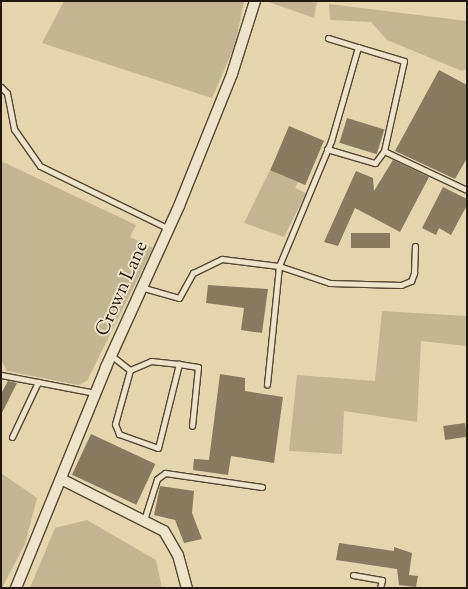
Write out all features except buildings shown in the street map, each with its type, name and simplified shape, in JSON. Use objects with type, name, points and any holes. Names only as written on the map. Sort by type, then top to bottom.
[{"type":"street","name":"Crown Lane","points":[[16,588],[95,393],[169,229],[232,74],[255,1]]},
{"type":"street","points":[[61,479],[164,531],[178,556],[187,588]]},
{"type":"lane","points":[[327,149],[375,163],[384,151],[404,61],[328,38]]},
{"type":"lane","points":[[268,384],[278,266],[327,149],[358,48]]},
{"type":"lane","points":[[1,87],[7,93],[14,129],[40,166],[169,229]]},
{"type":"lane","points":[[384,151],[467,190]]},
{"type":"lane","points":[[144,288],[179,298],[193,272],[222,259],[278,266],[330,283],[401,285],[411,281],[414,273],[415,246]]},
{"type":"lane","points":[[112,356],[130,370]]},
{"type":"lane","points":[[130,370],[151,361],[198,367],[192,426]]},
{"type":"lane","points":[[130,370],[115,424],[119,434],[158,448],[179,364]]},
{"type":"lane","points":[[1,375],[95,393]]},
{"type":"lane","points":[[12,437],[38,382]]},
{"type":"lane","points":[[144,520],[157,479],[165,473],[262,487]]},
{"type":"lane","points":[[353,575],[382,580],[380,588]]},
{"type":"shaded area","points":[[64,1],[244,1],[235,45],[212,98],[42,43]]},
{"type":"shaded area","points":[[266,1],[317,1],[314,18]]},
{"type":"shaded area","points":[[329,4],[467,21],[467,69],[462,71],[387,40],[371,22],[330,20]]},
{"type":"shaded area","points":[[1,161],[136,225],[130,237],[153,248],[87,381],[78,385],[7,371],[1,360]]},
{"type":"shaded area","points":[[270,170],[298,182],[295,188],[306,193],[284,237],[244,223]]},
{"type":"shaded area","points":[[382,311],[467,316],[467,346],[421,341],[417,422],[344,411],[342,454],[289,451],[297,375],[375,381]]},
{"type":"shaded area","points":[[1,473],[37,498],[25,544],[2,588]]},
{"type":"shaded area","points":[[87,520],[156,560],[162,588],[30,588],[55,528]]}]
